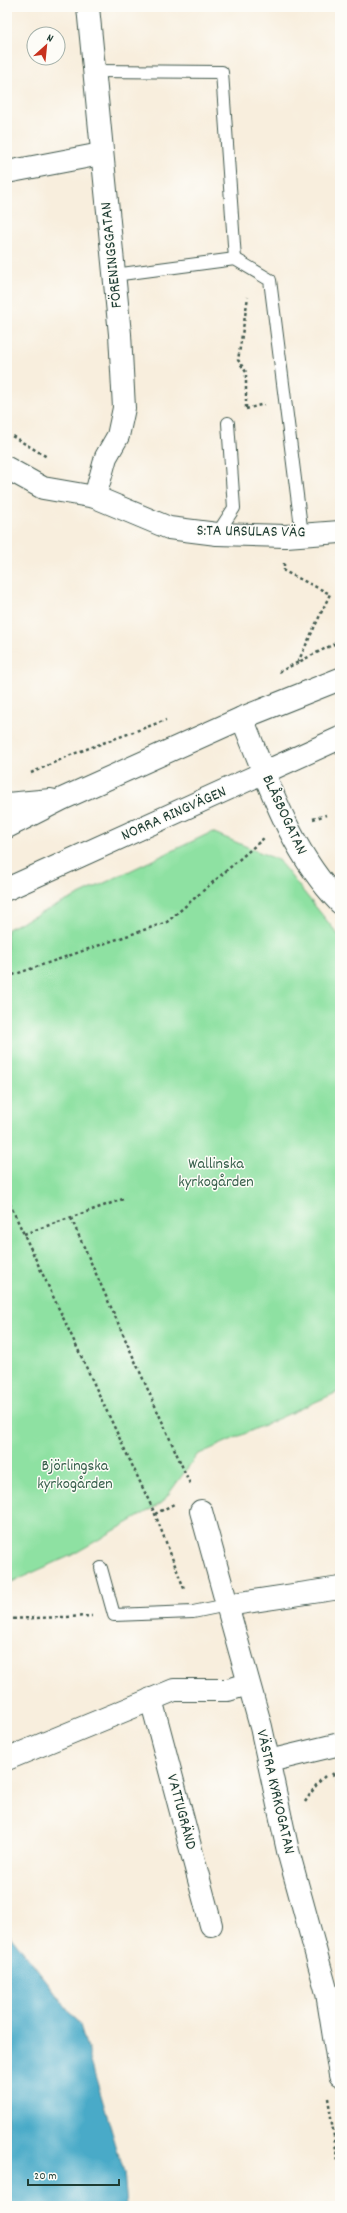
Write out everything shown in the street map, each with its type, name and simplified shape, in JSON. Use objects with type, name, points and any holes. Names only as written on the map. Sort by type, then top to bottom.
[{"type":"street","name":"FÖRENINGSGATAN","points":[[88,7],[101,154],[120,334],[124,408],[118,436],[106,456],[95,497]]},
{"type":"street","points":[[7,172],[101,154]]},
{"type":"street","name":"S:TA URSULAS VÄG","points":[[7,468],[43,488],[95,497],[169,528],[217,534],[294,535],[340,532]]},
{"type":"street","points":[[7,827],[62,798],[242,718],[340,679]]},
{"type":"street","name":"BLÅSBOGATAN","points":[[242,718],[288,828],[309,867],[340,903]]},
{"type":"street","name":"NORRA RINGVÄGEN","points":[[7,889],[340,738]]},
{"type":"street","points":[[7,804],[62,798]]},
{"type":"street","name":"VÄSTRA KYRKOGATAN","points":[[198,1502],[269,1761],[288,1850],[327,1993],[340,2075]]},
{"type":"street","points":[[227,1605],[340,1588]]},
{"type":"street","points":[[7,1759],[174,1690],[228,1690],[248,1684]]},
{"type":"street","name":"VATTUGRÄND","points":[[151,1699],[211,1925]]},
{"type":"street","points":[[269,1761],[340,1744]]},
{"type":"lane","points":[[94,71],[222,72],[239,262]]},
{"type":"lane","points":[[114,275],[239,262],[270,280],[286,406],[294,535]]},
{"type":"lane","points":[[217,534],[234,508],[228,423]]},
{"type":"lane","points":[[101,1568],[114,1615],[194,1612],[227,1605]]},
{"type":"path","points":[[239,262],[248,298],[238,360],[246,372],[246,409]]},
{"type":"path","points":[[228,423],[246,409],[275,402],[286,406]]},
{"type":"path","points":[[294,535],[284,571],[330,594],[298,663]]},
{"type":"path","points":[[278,672],[340,641]]},
{"type":"path","points":[[27,775],[73,754],[168,720]]},
{"type":"path","points":[[7,976],[167,922],[266,836],[326,815]]},
{"type":"path","points":[[7,1198],[155,1514],[194,1612]]},
{"type":"path","points":[[24,1234],[123,1199]]},
{"type":"path","points":[[71,1218],[198,1502]]},
{"type":"path","points":[[155,1514],[181,1500]]},
{"type":"path","points":[[7,1619],[114,1615]]},
{"type":"green space","points":[[212,832],[278,860],[340,937],[340,1391],[197,1455],[162,1503],[72,1555],[7,1584],[7,929]]},
{"type":"water","points":[[7,1931],[80,2025],[124,2172],[127,2206],[7,2206]]},
{"type":"park label","name":"Wallinska kyrkogården","points":[[216,1173]]},
{"type":"park label","name":"Björlingska kyrkogården","points":[[75,1475]]}]
